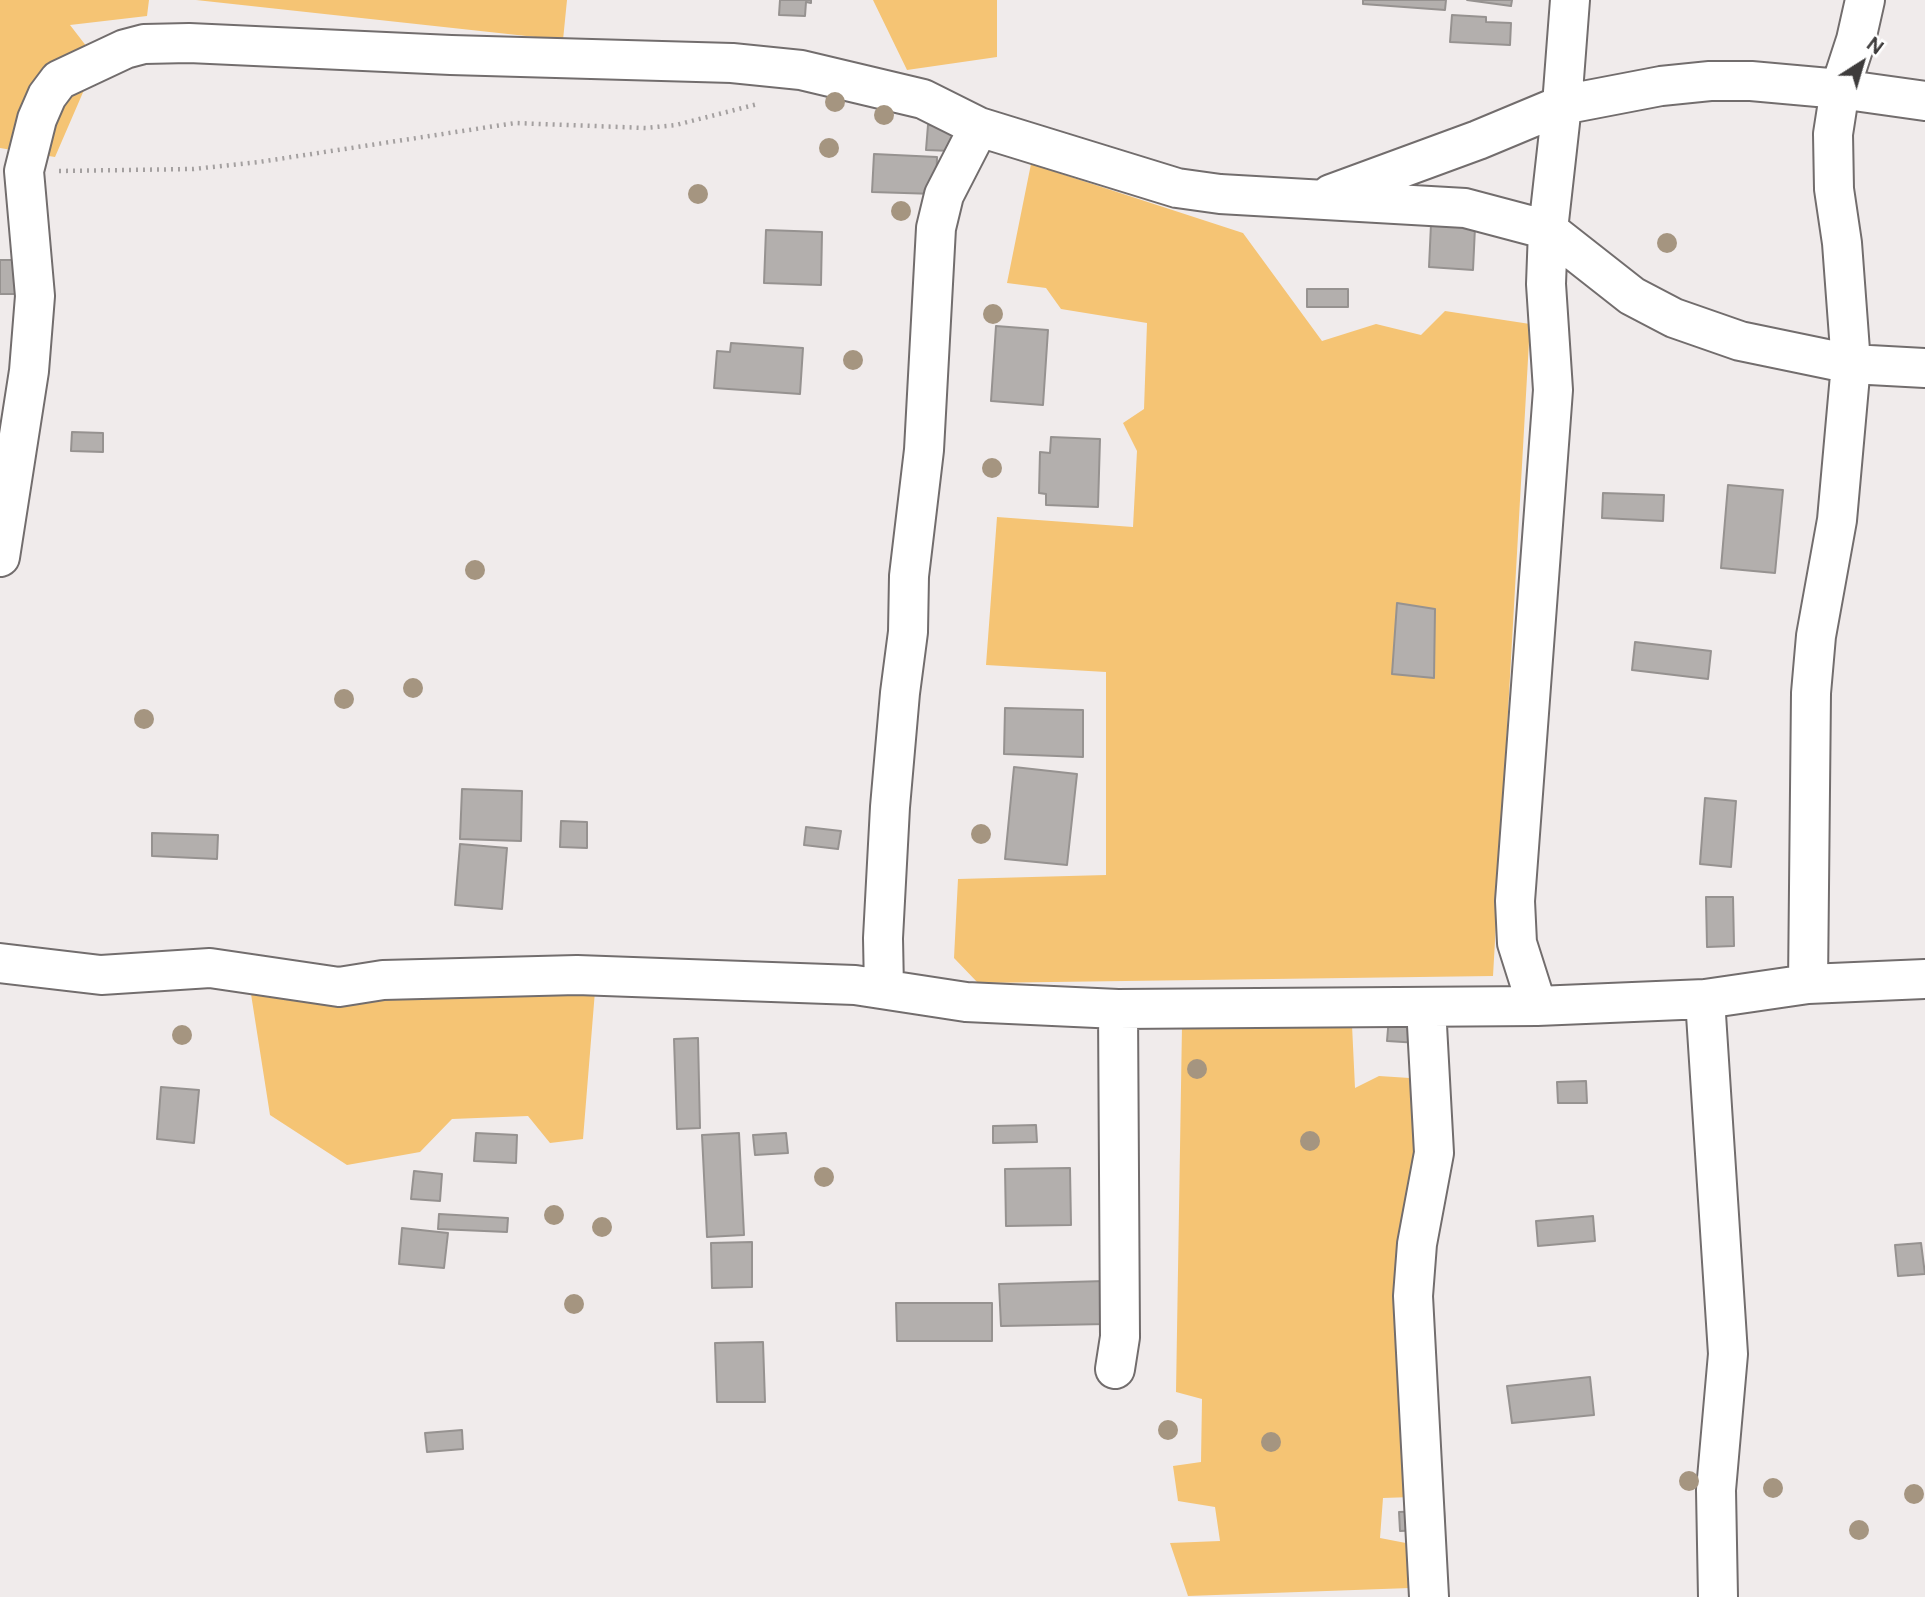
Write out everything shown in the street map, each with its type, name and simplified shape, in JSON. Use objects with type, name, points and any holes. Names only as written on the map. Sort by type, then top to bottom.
[{"type":"street","points":[[1537,1006],[1517,943],[1515,901],[1553,390],[1546,284],[1548,230],[1570,0]]},
{"type":"street","points":[[1808,984],[1811,693],[1816,636],[1837,520],[1851,364],[1842,243],[1834,189],[1833,134],[1840,89],[1856,40],[1865,0]]},
{"type":"street","points":[[0,557],[29,371],[35,296],[12,169],[47,96],[59,79],[125,49],[144,44],[189,43],[451,55],[732,63],[801,69],[923,99],[979,127],[1178,188],[1220,194],[1465,208],[1548,230],[1632,296],[1674,318],[1740,341],[1851,364],[1925,368]]},
{"type":"street","points":[[1317,200],[1478,140],[1562,105],[1661,86],[1710,81],[1751,81],[1840,89],[1925,101]]},
{"type":"street","points":[[884,989],[883,938],[890,807],[908,632],[909,576],[924,450],[936,228],[944,195],[979,127]]},
{"type":"street","points":[[0,963],[101,975],[210,968],[340,987],[383,981],[577,975],[855,985],[966,1002],[1118,1009],[1537,1006],[1705,999],[1808,984],[1925,979]]},
{"type":"street","points":[[1705,999],[1728,1354],[1716,1490],[1718,1597]]},
{"type":"street","points":[[1426,1007],[1434,1153],[1417,1244],[1413,1296],[1429,1597]]},
{"type":"street","points":[[1115,1369],[1120,1337],[1118,1009]]},
{"type":"path","points":[[12,169],[193,169],[259,162],[515,123],[646,128],[676,125],[756,105],[780,91],[801,69]]},
{"type":"shaded area","points":[[0,0],[149,0],[147,16],[70,25],[97,60],[55,157],[0,148]]},
{"type":"shaded area","points":[[196,0],[567,0],[563,40]]},
{"type":"shaded area","points":[[873,0],[997,0],[997,57],[907,70]]},
{"type":"shaded area","points":[[1031,164],[1243,233],[1322,341],[1376,324],[1421,335],[1445,311],[1530,324],[1493,976],[978,983],[954,958],[958,879],[1106,875],[1106,672],[986,665],[997,517],[1133,527],[1137,451],[1123,423],[1144,409],[1147,323],[1061,309],[1046,288],[1007,283]]},
{"type":"shaded area","points":[[595,991],[583,1139],[550,1143],[528,1116],[452,1119],[420,1152],[347,1165],[270,1115],[251,994]]},
{"type":"shaded area","points":[[1352,1025],[1355,1088],[1379,1076],[1425,1079],[1412,1497],[1383,1498],[1380,1538],[1411,1544],[1410,1588],[1188,1596],[1170,1543],[1220,1541],[1215,1507],[1178,1501],[1173,1466],[1201,1462],[1202,1399],[1176,1392],[1182,1026]]},
{"type":"building","points":[[780,0],[811,0],[811,3],[806,2],[805,16],[779,15]]},
{"type":"building","points":[[1363,0],[1446,0],[1445,10],[1363,4]]},
{"type":"building","points":[[1467,0],[1512,0],[1511,6]]},
{"type":"building","points":[[1452,15],[1486,17],[1486,22],[1511,23],[1510,45],[1450,42]]},
{"type":"building","points":[[928,125],[953,126],[952,151],[926,150]]},
{"type":"building","points":[[874,154],[937,157],[936,194],[872,192]]},
{"type":"building","points":[[1431,224],[1475,227],[1473,270],[1429,267]]},
{"type":"building","points":[[766,230],[822,232],[821,285],[764,283]]},
{"type":"building","points":[[0,260],[18,260],[18,294],[0,294]]},
{"type":"building","points":[[1307,289],[1348,289],[1348,307],[1307,307]]},
{"type":"building","points":[[996,326],[1048,330],[1043,405],[991,401]]},
{"type":"building","points":[[731,343],[803,348],[800,394],[714,388],[717,351],[730,352]]},
{"type":"building","points":[[72,432],[103,433],[103,452],[71,451]]},
{"type":"building","points":[[1051,437],[1100,439],[1098,507],[1046,505],[1046,494],[1039,493],[1040,452],[1050,453]]},
{"type":"building","points":[[1728,485],[1783,490],[1775,573],[1721,568]]},
{"type":"building","points":[[1603,493],[1664,495],[1663,521],[1602,518]]},
{"type":"building","points":[[1397,603],[1435,609],[1434,678],[1392,674]]},
{"type":"building","points":[[1635,642],[1711,651],[1708,679],[1632,670]]},
{"type":"building","points":[[1005,708],[1083,710],[1083,757],[1004,754]]},
{"type":"building","points":[[1014,767],[1077,774],[1067,865],[1005,859]]},
{"type":"building","points":[[462,789],[522,791],[521,841],[460,839]]},
{"type":"building","points":[[1705,798],[1736,801],[1731,867],[1700,864]]},
{"type":"building","points":[[561,821],[587,822],[587,848],[560,847]]},
{"type":"building","points":[[806,827],[841,831],[838,849],[804,845]]},
{"type":"building","points":[[152,833],[218,835],[217,859],[152,856]]},
{"type":"building","points":[[460,844],[507,848],[502,909],[455,905]]},
{"type":"building","points":[[1706,897],[1733,897],[1734,946],[1707,947]]},
{"type":"building","points":[[1389,1017],[1420,1019],[1419,1043],[1387,1041]]},
{"type":"building","points":[[698,1038],[700,1128],[677,1129],[674,1039]]},
{"type":"building","points":[[1586,1081],[1587,1103],[1558,1103],[1557,1082]]},
{"type":"building","points":[[161,1087],[199,1090],[194,1143],[157,1139]]},
{"type":"building","points":[[1036,1125],[1037,1142],[993,1143],[993,1126]]},
{"type":"building","points":[[476,1133],[517,1135],[516,1163],[474,1161]]},
{"type":"building","points":[[739,1133],[744,1235],[707,1237],[702,1135]]},
{"type":"building","points":[[786,1133],[788,1153],[755,1155],[753,1135]]},
{"type":"building","points":[[1070,1168],[1071,1225],[1006,1226],[1005,1169]]},
{"type":"building","points":[[414,1171],[442,1174],[440,1201],[411,1199]]},
{"type":"building","points":[[439,1214],[508,1218],[507,1232],[438,1229]]},
{"type":"building","points":[[1593,1216],[1595,1241],[1538,1246],[1536,1221]]},
{"type":"building","points":[[402,1228],[448,1233],[444,1268],[399,1264]]},
{"type":"building","points":[[752,1242],[752,1287],[712,1288],[711,1243]]},
{"type":"building","points":[[1921,1243],[1925,1274],[1898,1276],[1895,1245]]},
{"type":"building","points":[[1105,1281],[1107,1324],[1001,1326],[999,1284]]},
{"type":"building","points":[[896,1303],[992,1303],[992,1341],[897,1341]]},
{"type":"building","points":[[763,1342],[765,1402],[717,1402],[715,1343]]},
{"type":"building","points":[[1590,1377],[1594,1415],[1512,1423],[1507,1386]]},
{"type":"building","points":[[462,1430],[463,1449],[427,1452],[425,1433]]},
{"type":"building","points":[[1444,1510],[1445,1529],[1400,1531],[1399,1512]]}]
